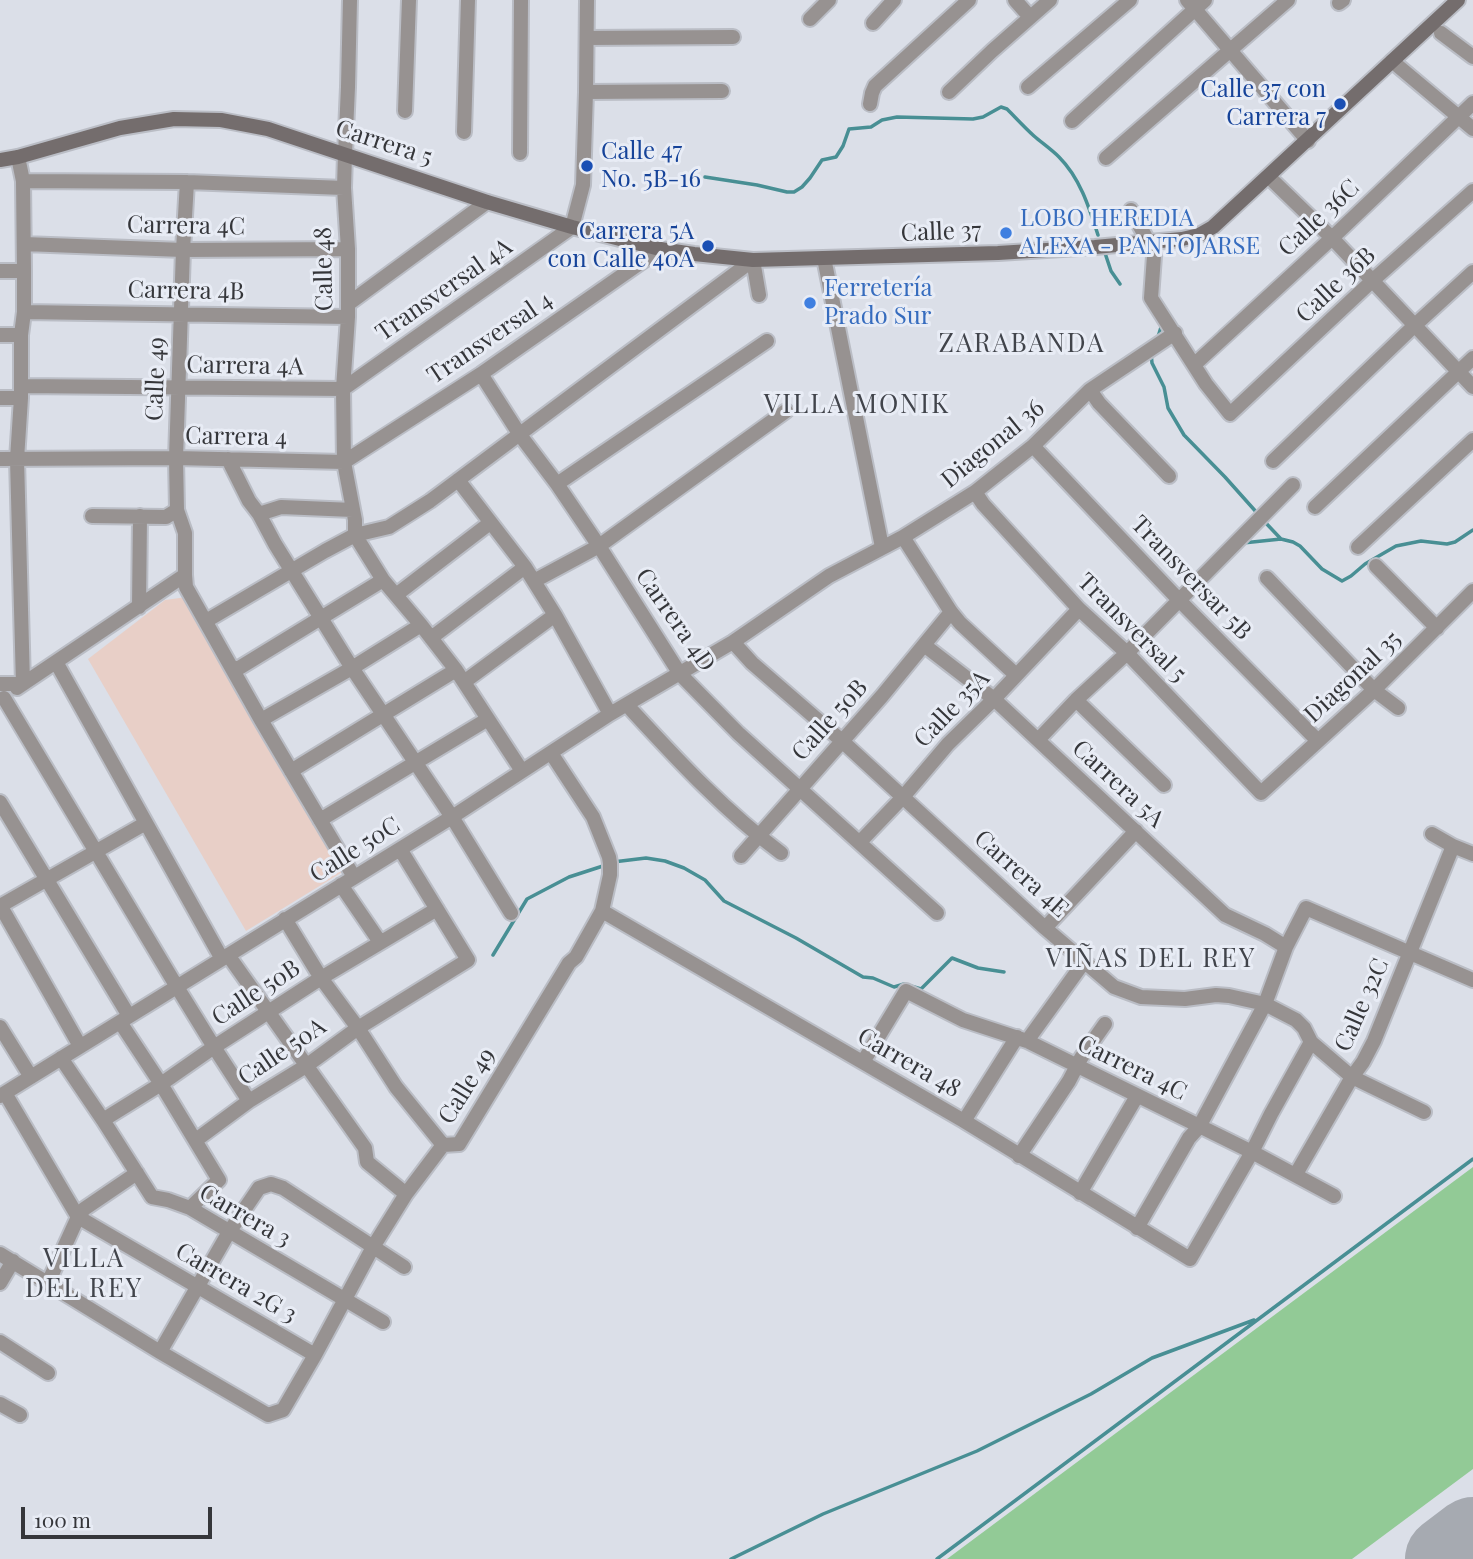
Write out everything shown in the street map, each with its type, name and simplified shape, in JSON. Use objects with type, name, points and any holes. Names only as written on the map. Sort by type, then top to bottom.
[{"type":"main road","name":"Calle 37","points":[[753,260],[1010,252],[1149,243],[1199,235],[1213,227],[1269,177],[1458,0]]},
{"type":"main road","name":"Carrera 5","points":[[0,160],[120,128],[174,119],[221,120],[268,129],[487,202],[572,227],[660,249],[753,260]]},
{"type":"street","name":"Calle 48","points":[[350,0],[344,188],[348,310],[343,389],[344,462],[355,520],[355,535]]},
{"type":"street","points":[[405,111],[410,0]]},
{"type":"street","points":[[464,132],[468,0]]},
{"type":"street","points":[[520,153],[521,0]]},
{"type":"street","points":[[572,227],[583,185],[587,0]]},
{"type":"street","points":[[810,19],[829,0]]},
{"type":"street","points":[[873,23],[894,0]]},
{"type":"street","points":[[870,104],[875,86],[969,0]]},
{"type":"street","points":[[1015,0],[1030,17]]},
{"type":"street","points":[[948,92],[1050,0]]},
{"type":"street","points":[[1028,87],[1130,0]]},
{"type":"street","points":[[1106,158],[1288,0]]},
{"type":"street","points":[[1072,121],[1196,3],[1231,51],[1308,141]]},
{"type":"street","points":[[1441,33],[1473,57]]},
{"type":"street","points":[[587,38],[733,37]]},
{"type":"street","points":[[1392,61],[1473,129]]},
{"type":"street","points":[[586,92],[722,91]]},
{"type":"street","name":"Calle 36C","points":[[1195,364],[1473,103]]},
{"type":"street","points":[[18,157],[23,181],[24,244],[24,312],[17,459],[23,684]]},
{"type":"street","points":[[1269,177],[1332,238],[1473,387]]},
{"type":"street","points":[[23,181],[187,182],[344,188]]},
{"type":"street","name":"Calle 49","points":[[184,575],[185,533],[177,510],[176,458],[187,182]]},
{"type":"street","name":"Calle 36B","points":[[1195,364],[1206,384],[1230,414],[1473,191]]},
{"type":"street","points":[[348,310],[487,202]]},
{"type":"street","points":[[1131,210],[1154,256],[1151,298],[1195,364]]},
{"type":"street","name":"Transversal 4A","points":[[343,389],[572,227]]},
{"type":"street","name":"Carrera 4C","points":[[24,244],[183,250],[348,249]]},
{"type":"street","name":"Transversal 4","points":[[344,462],[481,374],[660,249]]},
{"type":"street","points":[[824,258],[882,547]]},
{"type":"street","points":[[206,621],[355,535],[389,527],[430,501],[753,260],[759,295]]},
{"type":"street","points":[[0,271],[24,271]]},
{"type":"street","points":[[1273,461],[1473,272]]},
{"type":"street","name":"Carrera 4B","points":[[24,312],[181,314],[348,310]]},
{"type":"street","name":"Diagonal 36","points":[[733,642],[829,576],[903,537],[975,492],[1033,446],[1090,390],[1175,333]]},
{"type":"street","points":[[0,335],[21,335]]},
{"type":"street","points":[[557,484],[768,341]]},
{"type":"street","points":[[1315,507],[1473,358]]},
{"type":"street","name":"Carrera 4D","points":[[481,374],[520,435],[599,546],[680,674],[738,733],[937,913]]},
{"type":"street","name":"Carrera 4A","points":[[0,398],[21,392],[179,388],[343,389]]},
{"type":"street","points":[[1090,390],[1099,403],[1169,476]]},
{"type":"street","points":[[534,581],[599,546],[786,411]]},
{"type":"street","points":[[1358,547],[1473,440]]},
{"type":"street","name":"Transversar 5B","points":[[1033,446],[1318,741]]},
{"type":"street","name":"Carrera 4","points":[[0,459],[176,458],[344,462]]},
{"type":"street","points":[[228,459],[249,501],[352,668],[452,817],[511,913]]},
{"type":"street","points":[[458,480],[525,567],[610,714]]},
{"type":"street","points":[[1038,740],[1293,485]]},
{"type":"street","name":"Transversal 5","points":[[975,492],[1079,609],[1127,653],[1261,793]]},
{"type":"street","points":[[259,514],[281,507],[353,510]]},
{"type":"street","points":[[92,516],[166,517],[177,510]]},
{"type":"street","points":[[139,607],[140,516]]},
{"type":"street","points":[[396,595],[490,523]]},
{"type":"street","points":[[355,535],[383,580],[460,676],[522,771]]},
{"type":"street","points":[[903,537],[960,623],[1016,675]]},
{"type":"street","points":[[1376,566],[1437,628]]},
{"type":"street","points":[[431,638],[525,567]]},
{"type":"street","points":[[249,1101],[177,987],[2,694],[23,684],[184,575],[186,587],[320,820],[347,881],[380,942]]},
{"type":"street","points":[[1267,578],[1374,690],[1398,708]]},
{"type":"street","points":[[232,668],[239,668],[383,580]]},
{"type":"street","name":"Diagonal 35","points":[[1261,793],[1374,690],[1473,591]]},
{"type":"street","name":"Calle 35A","points":[[860,842],[948,744],[1079,609]]},
{"type":"street","name":"Calle 50B","points":[[741,856],[882,696],[951,612]]},
{"type":"street","points":[[291,771],[384,715],[460,676],[555,615]]},
{"type":"street","points":[[261,720],[421,625]]},
{"type":"street","name":"Calle 50C","points":[[2,1095],[452,817],[610,714],[733,642]]},
{"type":"street","name":"Carrera 4E","points":[[733,642],[752,663],[1114,987],[1141,998],[1185,999],[1216,995],[1265,1004],[1296,1020],[1304,1028],[1311,1042],[1352,1077],[1424,1112]]},
{"type":"street","name":"Carrera 5A","points":[[924,645],[994,699],[1225,915],[1286,947]]},
{"type":"street","points":[[56,662],[225,957],[365,1148],[367,1162],[406,1195]]},
{"type":"street","points":[[1076,700],[1164,785]]},
{"type":"street","points":[[627,705],[691,775],[758,836],[781,853]]},
{"type":"street","points":[[320,820],[488,719]]},
{"type":"street","name":"Calle 49","points":[[160,1352],[268,1415],[283,1409],[373,1247],[406,1195],[443,1144],[459,1144],[602,911],[610,875],[609,857],[593,817],[551,752]]},
{"type":"street","points":[[0,802],[219,1180],[190,1208]]},
{"type":"street","points":[[80,1046],[0,906],[146,823]]},
{"type":"street","points":[[1045,928],[1136,831]]},
{"type":"street","points":[[1432,834],[1473,854]]},
{"type":"street","name":"Calle 32C","points":[[1296,1174],[1374,1041],[1453,846]]},
{"type":"street","points":[[400,849],[437,909]]},
{"type":"street","points":[[1137,1228],[1189,1139],[1199,1127],[1265,1004],[1286,947],[1306,908],[1473,980]]},
{"type":"street","name":"Calle 50B","points":[[103,1120],[321,978],[437,909]]},
{"type":"street","name":"Calle 50A","points":[[197,1140],[249,1101],[306,1066],[358,1028],[468,960],[437,909]]},
{"type":"street","name":"Carrera 48","points":[[602,911],[964,1121],[1190,1259],[1252,1152]]},
{"type":"street","points":[[285,919],[321,978],[358,1028],[396,1087],[443,1144]]},
{"type":"street","points":[[964,1121],[1022,1039],[1084,962]]},
{"type":"street","name":"Carrera 4C","points":[[863,1062],[906,991],[963,1020],[1022,1039],[1296,1174],[1334,1196]]},
{"type":"street","points":[[1019,1156],[1105,1024]]},
{"type":"street","points":[[0,1027],[31,1077]]},
{"type":"street","points":[[1252,1152],[1311,1042]]},
{"type":"street","name":"Carrera 3","points":[[61,1058],[152,1197],[190,1208],[383,1322]]},
{"type":"street","name":"Carrera 2G 3","points":[[2,1095],[78,1217],[315,1355]]},
{"type":"street","points":[[1080,1193],[1137,1096]]},
{"type":"street","points":[[48,1283],[84,1209],[137,1173]]},
{"type":"street","points":[[0,1283],[6,1257],[160,1352],[229,1232],[259,1188],[271,1184],[283,1188],[404,1268]]},
{"type":"street","points":[[0,1342],[48,1373]]},
{"type":"street","points":[[0,1404],[20,1415]]},
{"type":"shaded area","points":[[187,597],[344,871],[246,931],[88,659],[165,600]]},
{"type":"green space","points":[[1473,1167],[1473,1469],[1352,1559],[947,1559]]},
{"type":"waterway","points":[[705,177],[794,192],[810,178],[822,160],[836,157],[849,129],[871,127],[882,120],[897,117],[973,119],[983,117],[1001,107],[1007,109],[1030,133],[1056,154],[1073,174],[1098,235]]},
{"type":"waterway","points":[[1105,253],[1111,271],[1120,284]]},
{"type":"waterway","points":[[1157,340],[1162,324]]},
{"type":"waterway","points":[[1151,353],[1152,363],[1164,387],[1168,408],[1184,435],[1258,514]]},
{"type":"waterway","points":[[1263,520],[1281,539],[1300,546],[1322,569],[1342,581],[1396,546],[1421,541],[1447,544],[1473,530]]},
{"type":"waterway","points":[[1243,543],[1281,539]]},
{"type":"waterway","points":[[613,862],[646,858],[684,868],[705,880],[724,901],[863,977],[873,978],[894,987],[904,984],[921,989],[952,958],[978,968],[1004,972]]},
{"type":"waterway","points":[[493,955],[527,899],[569,877],[606,865]]},
{"type":"waterway","points":[[937,1559],[1473,1159]]},
{"type":"waterway","points":[[731,1559],[823,1514],[977,1451],[1091,1394],[1152,1358],[1254,1320]]},
{"type":"runway","points":[[1448,1559],[1473,1540]]},
{"type":"place","name":"Calle 37 con Carrera 7","points":[[1340,104]]},
{"type":"place","name":"Calle 47 No. 5B-16","points":[[587,166]]},
{"type":"place","name":"LOBO HEREDIA ALEXA - PANTOJARSE","points":[[1006,233]]},
{"type":"place","name":"Carrera 5A con Calle 40A","points":[[708,246]]},
{"type":"place","name":"Ferretería Prado Sur","points":[[810,303]]},
{"type":"district","name":"ZARABANDA","points":[[1022,344]]},
{"type":"district","name":"VILLA MONIK","points":[[857,405]]},
{"type":"district","name":"VIÑAS DEL REY","points":[[1151,959]]},
{"type":"district","name":"VILLA DEL REY","points":[[84,1274]]}]
